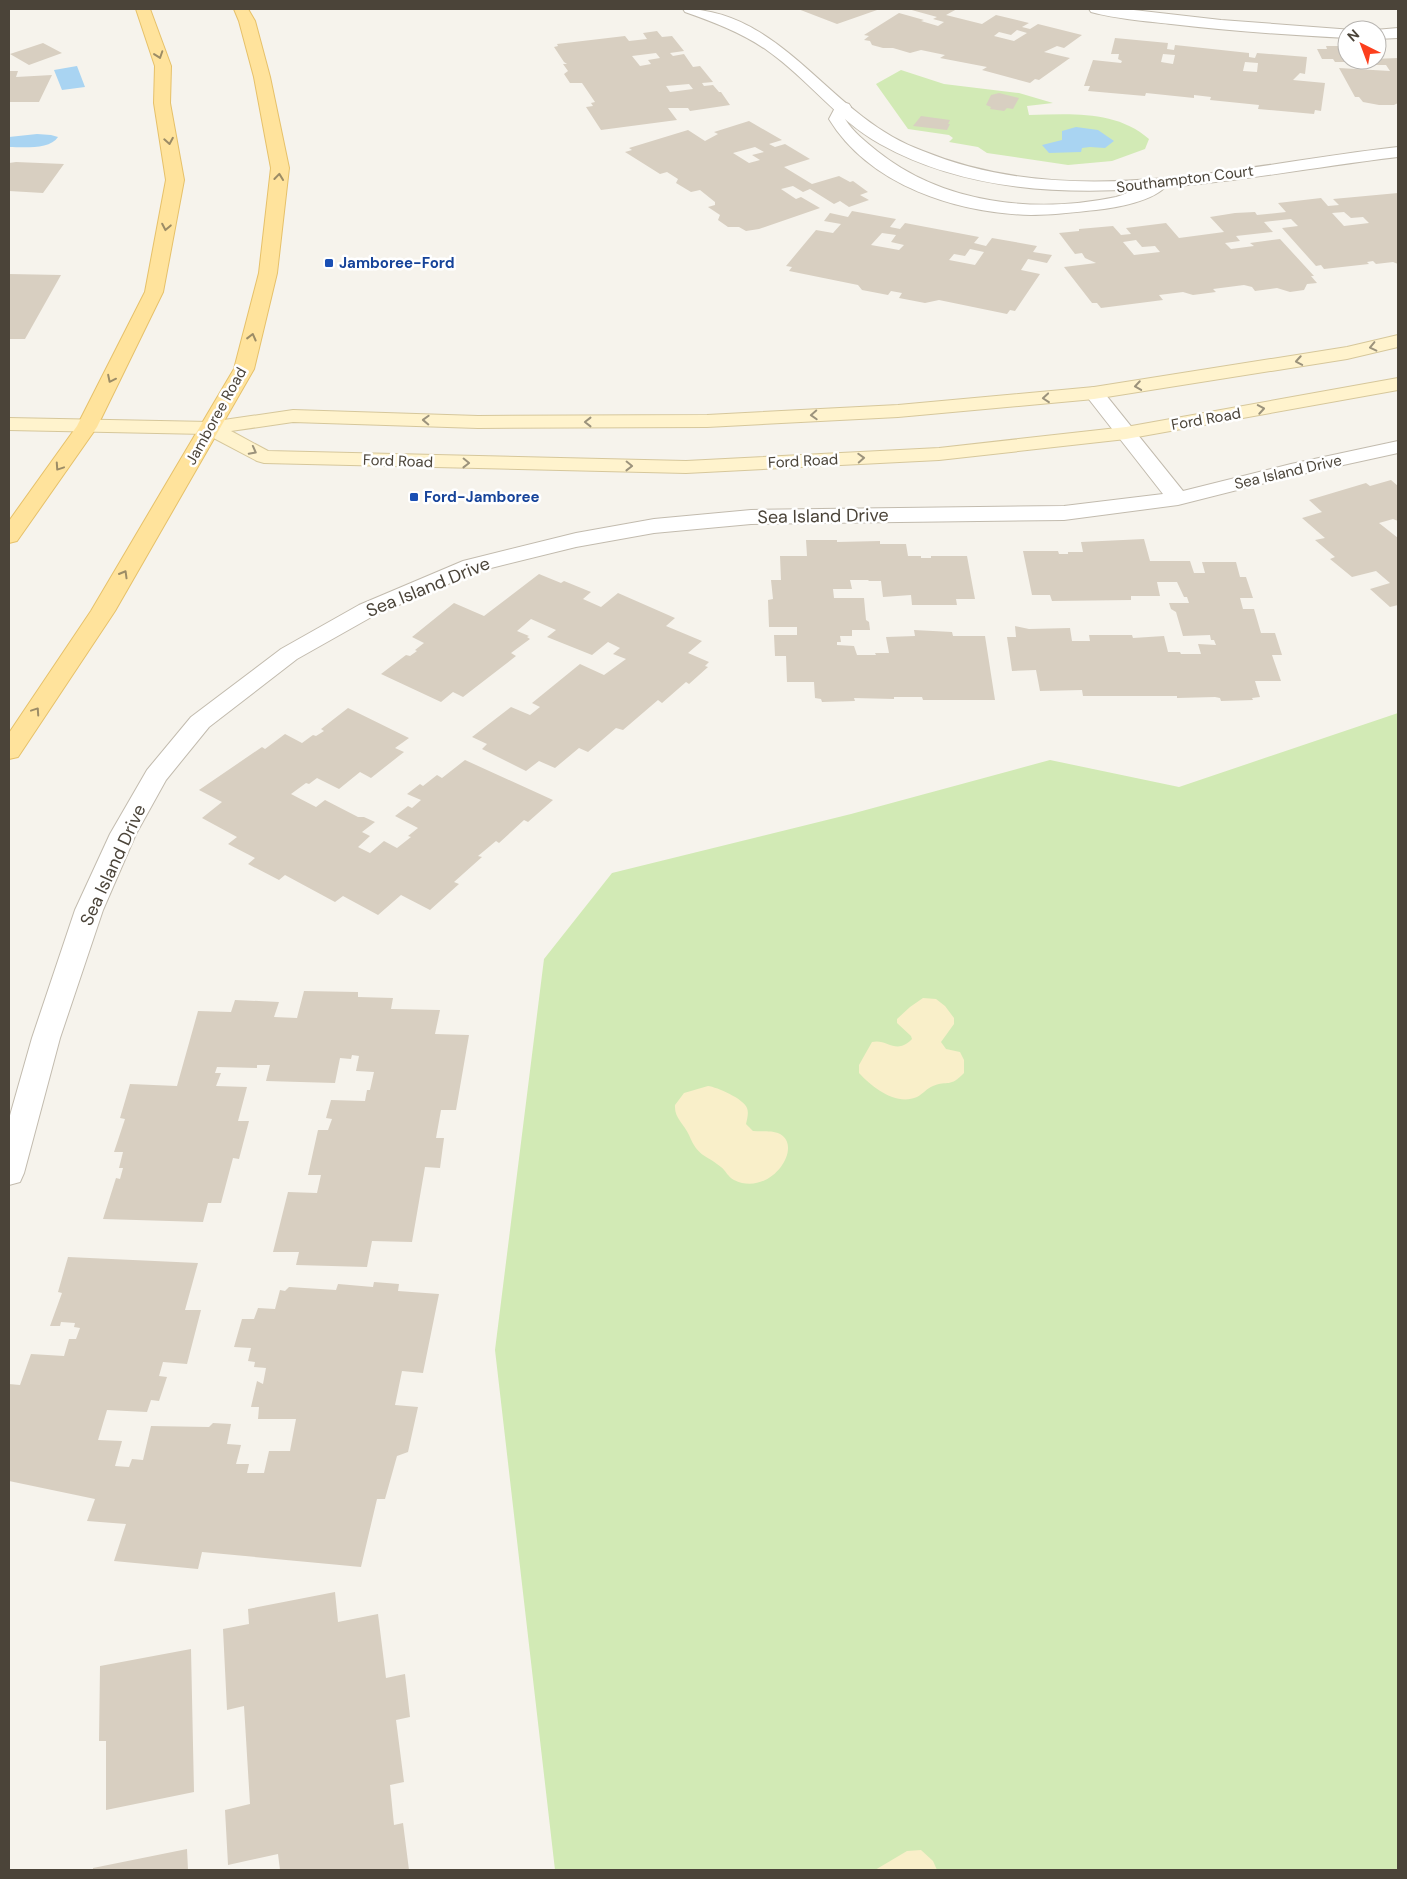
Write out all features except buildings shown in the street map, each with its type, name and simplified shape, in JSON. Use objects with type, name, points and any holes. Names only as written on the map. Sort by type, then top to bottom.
[{"type":"main road","points":[[9,536],[87,427],[154,292],[175,180],[162,103],[163,66],[143,9]]},
{"type":"main road","name":"Jamboree Road","points":[[9,751],[103,611],[244,369],[268,273],[280,168],[262,77],[247,21],[241,9]]},
{"type":"main road","name":"Ford Road","points":[[9,424],[210,428],[293,416],[478,422],[707,421],[898,411],[1094,393],[1338,354],[1398,341]]},
{"type":"main road","name":"Ford Road","points":[[210,428],[264,458],[686,467],[939,454],[1126,433],[1398,384]]},
{"type":"street","name":"Southampton Court","points":[[690,9],[722,20],[766,43],[884,139],[918,156],[949,167],[996,178],[1047,186],[1100,188],[1158,185],[1398,152]]},
{"type":"street","points":[[1096,9],[1161,19],[1235,27],[1337,32]]},
{"type":"street","points":[[843,107],[837,119],[843,130],[890,172],[920,187],[952,198],[1009,208],[1062,210],[1122,201],[1158,185]]},
{"type":"street","points":[[1094,393],[1178,499]]},
{"type":"street","name":"Sea Island Drive","points":[[9,1173],[49,1029],[89,910],[122,834],[156,776],[200,722],[298,649],[367,610],[471,566],[576,540],[654,526],[751,517],[1064,513],[1178,499],[1291,470],[1398,447]]},
{"type":"green space","points":[[901,70],[944,84],[1019,93],[1053,103],[1027,106],[1029,115],[1061,114],[1108,118],[1136,130],[1149,139],[1145,149],[1112,161],[1068,165],[987,153],[978,147],[949,142],[953,138],[949,135],[908,129],[876,84]]},
{"type":"green space","points":[[1398,713],[1398,1870],[555,1870],[495,1350],[544,959],[612,873],[851,814],[1050,760],[1179,787]]},
{"type":"sand","points":[[923,998],[936,999],[945,1006],[954,1018],[954,1024],[941,1042],[946,1049],[960,1052],[964,1060],[964,1073],[955,1081],[938,1084],[917,1097],[901,1099],[893,1097],[878,1090],[865,1079],[859,1073],[859,1065],[872,1042],[877,1041],[901,1046],[912,1039],[897,1023],[897,1019]]},
{"type":"sand","points":[[708,1086],[730,1094],[745,1105],[748,1112],[746,1124],[753,1131],[777,1133],[786,1140],[788,1149],[785,1159],[780,1169],[771,1177],[760,1182],[747,1184],[734,1180],[721,1167],[702,1154],[692,1142],[678,1117],[675,1105],[684,1093]]},
{"type":"sand","points":[[921,1850],[933,1861],[937,1870],[875,1870],[907,1851]]},
{"type":"water","points":[[77,66],[85,87],[62,90],[54,70]]},
{"type":"water","points":[[1076,127],[1098,130],[1114,141],[1105,148],[1082,148],[1081,152],[1049,153],[1042,145],[1062,140],[1062,131]]},
{"type":"water","points":[[37,134],[58,137],[49,144],[42,146],[9,147],[9,137]]},
{"type":"place","name":"Jamboree-Ford","points":[[329,263]]},
{"type":"place","name":"Ford-Jamboree","points":[[414,497]]}]
